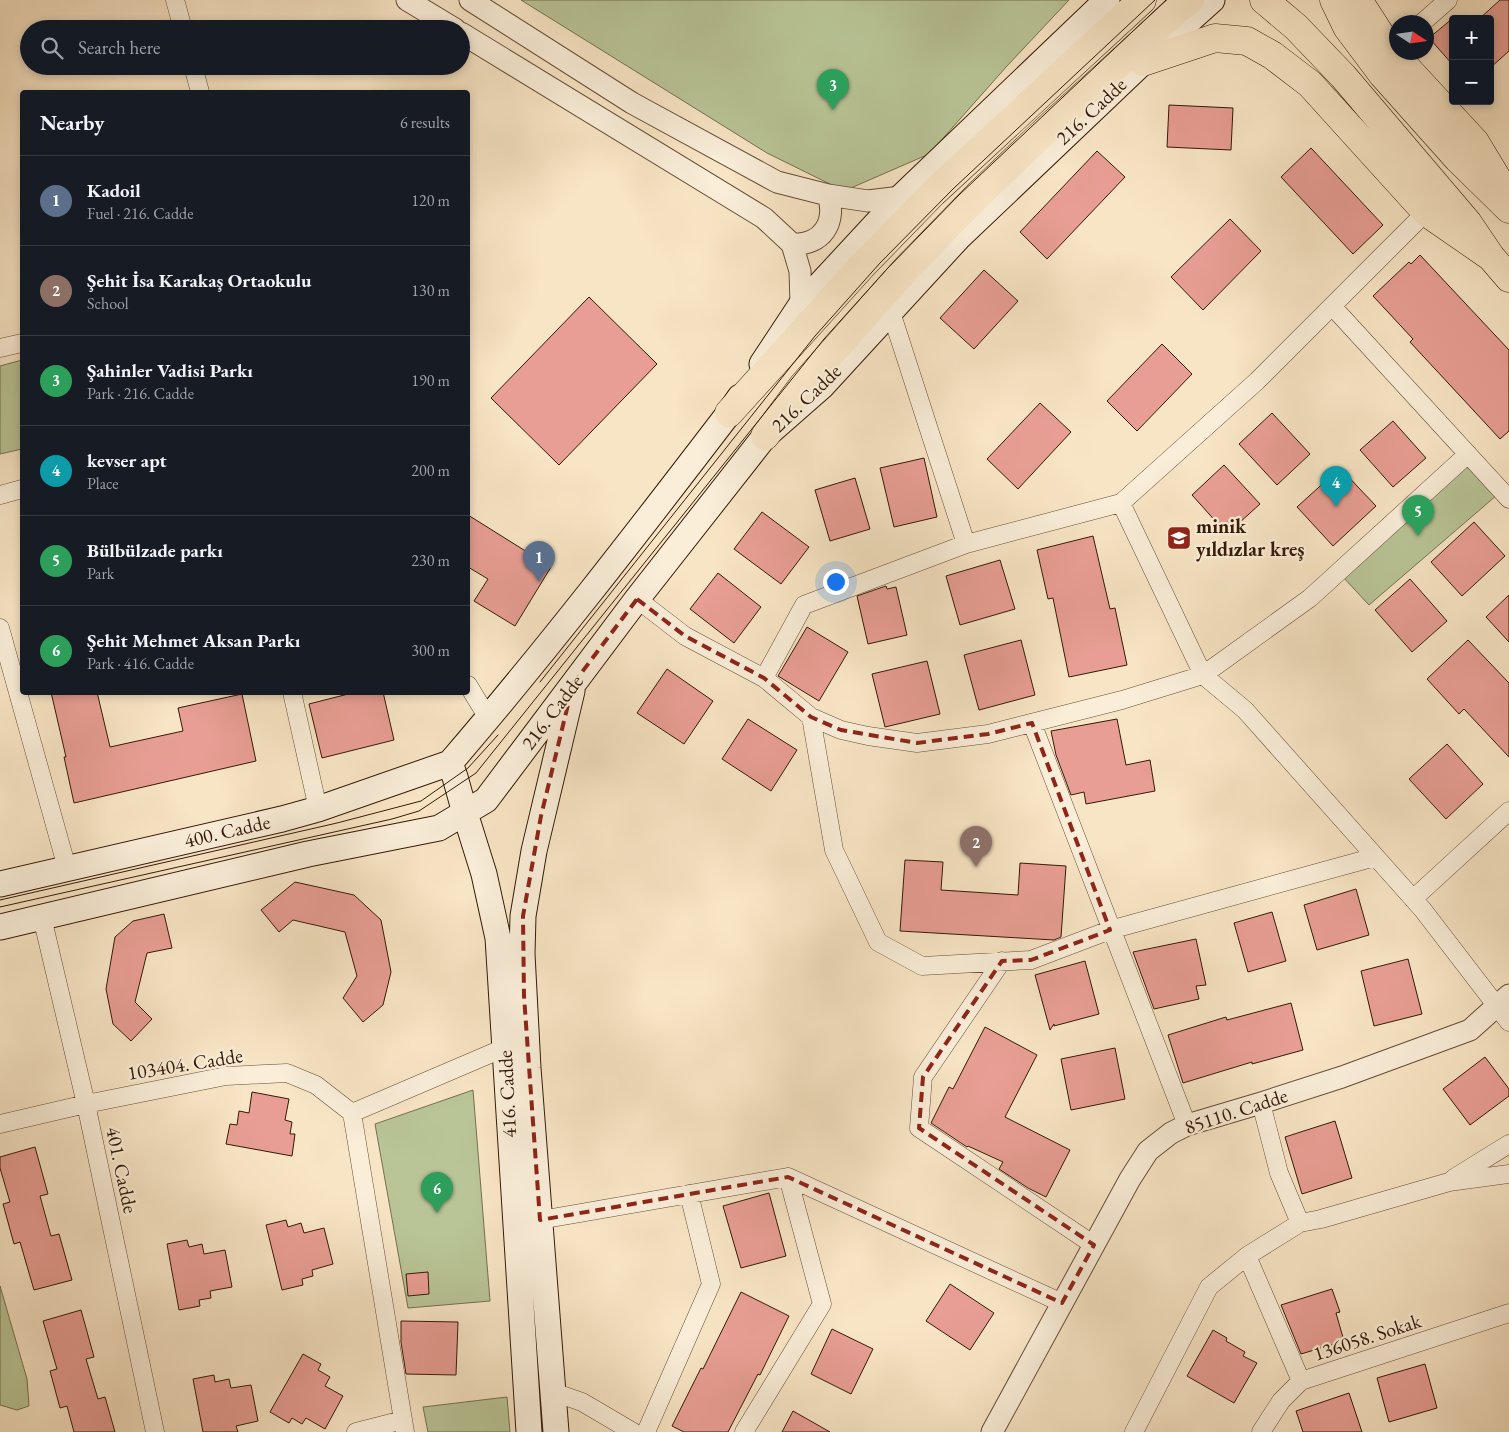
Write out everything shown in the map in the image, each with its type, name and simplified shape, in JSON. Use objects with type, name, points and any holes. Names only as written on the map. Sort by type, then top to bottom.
[{"type":"main road","points":[[1082,23],[1095,0]]},
{"type":"main road","points":[[450,763],[623,551],[729,413],[801,305],[901,197],[1107,0]]},
{"type":"main road","points":[[729,413],[862,266],[933,192],[1142,0]]},
{"type":"main road","name":"216. Cadde","points":[[432,829],[465,813],[486,800],[637,598],[765,436],[822,386],[890,309],[958,238],[1142,62],[1191,9],[1212,0]]},
{"type":"main road","points":[[1264,0],[1296,27],[1343,76],[1468,223],[1491,257],[1509,278]]},
{"type":"main road","points":[[1334,0],[1346,27],[1383,75],[1458,159],[1509,209]]},
{"type":"main road","points":[[1358,0],[1389,42]]},
{"type":"main road","points":[[765,436],[804,384],[925,249],[978,195],[1177,10],[1191,9]]},
{"type":"main road","points":[[1142,62],[1216,38],[1247,41],[1272,55],[1310,84],[1426,212],[1491,257]]},
{"type":"main road","points":[[1404,60],[1475,142],[1509,198]]},
{"type":"main road","points":[[556,1432],[522,954],[523,916],[541,816],[574,684]]},
{"type":"main road","name":"400. Cadde","points":[[0,884],[282,819],[318,809],[450,763]]},
{"type":"main road","name":"416. Cadde","points":[[450,763],[484,874],[498,938],[530,1432]]},
{"type":"main road","points":[[432,829],[467,848],[475,855],[484,874]]},
{"type":"main road","name":"400. Cadde","points":[[0,927],[308,854],[432,829]]},
{"type":"street","points":[[175,0],[181,20]]},
{"type":"street","points":[[407,0],[440,20]]},
{"type":"street","points":[[470,0],[632,103],[777,182],[868,201],[901,197]]},
{"type":"street","points":[[1431,15],[1448,0]]},
{"type":"street","points":[[470,38],[764,218],[792,244],[800,271],[801,305]]},
{"type":"street","points":[[195,75],[199,90]]},
{"type":"street","points":[[792,244],[806,243],[819,237],[824,231],[831,218],[832,210],[828,194]]},
{"type":"street","points":[[764,678],[804,604],[966,544],[1122,503],[1257,381],[1426,212]]},
{"type":"street","points":[[1332,306],[1468,454],[1503,480],[1509,498]]},
{"type":"street","points":[[890,309],[966,544]]},
{"type":"street","points":[[0,348],[20,343]]},
{"type":"street","points":[[637,598],[685,636],[764,678],[811,718],[850,732],[917,743],[988,734],[1122,700],[1203,675],[1310,598],[1468,454]]},
{"type":"street","points":[[0,495],[20,490]]},
{"type":"street","points":[[1122,503],[1203,675],[1245,710],[1414,900],[1505,1008]]},
{"type":"street","points":[[0,628],[67,868]]},
{"type":"street","points":[[470,689],[488,718]]},
{"type":"street","points":[[293,695],[318,809]]},
{"type":"street","points":[[811,718],[834,850],[878,942],[922,966],[1031,960],[1110,930],[1376,857]]},
{"type":"street","points":[[1032,723],[1110,930],[1187,1125]]},
{"type":"street","points":[[1414,900],[1509,811]]},
{"type":"street","name":"401. Cadde","points":[[42,917],[86,1104],[155,1432]]},
{"type":"street","points":[[1002,961],[923,1077],[919,1128],[1094,1245]]},
{"type":"street","name":"85110. Cadde","points":[[992,1432],[1130,1179],[1148,1151],[1170,1133],[1187,1125],[1361,1070],[1470,1030],[1505,1008]]},
{"type":"street","points":[[356,1432],[404,1426],[352,1113],[504,1048]]},
{"type":"street","name":"103404. Cadde","points":[[0,1124],[86,1104],[226,1076],[287,1073],[316,1085],[352,1113]]},
{"type":"street","points":[[1261,1103],[1279,1172],[1300,1223]]},
{"type":"street","points":[[1449,1182],[1509,1144]]},
{"type":"street","points":[[1134,1432],[1209,1287],[1248,1256],[1300,1223],[1321,1219],[1449,1182],[1509,1174]]},
{"type":"street","points":[[540,1220],[788,1177],[1062,1303]]},
{"type":"street","points":[[744,1432],[822,1304],[788,1177]]},
{"type":"street","points":[[646,1432],[712,1284],[690,1194]]},
{"type":"street","points":[[1248,1256],[1301,1381]]},
{"type":"street","name":"136058. Sokak","points":[[1261,1432],[1281,1401],[1301,1381],[1509,1313]]},
{"type":"street","points":[[553,1392],[582,1402],[633,1432]]},
{"type":"highlighted area","points":[[637,599],[685,636],[764,678],[811,717],[841,730],[917,743],[988,734],[1032,723],[1110,930],[1031,960],[1002,961],[923,1077],[919,1128],[1094,1245],[1062,1303],[788,1177],[540,1220],[524,996],[523,916],[541,816],[573,684]]},
{"type":"green space","points":[[521,0],[1069,0],[929,154],[844,191],[767,153]]},
{"type":"green space","points":[[20,361],[20,449],[0,454],[0,366]]},
{"type":"green space","points":[[1468,463],[1497,495],[1369,605],[1342,576]]},
{"type":"green space","points":[[473,1090],[490,1301],[408,1308],[375,1124]]},
{"type":"green space","points":[[0,1286],[27,1379],[29,1406],[17,1410],[0,1405]]},
{"type":"green space","points":[[507,1397],[510,1432],[428,1432],[423,1407]]},
{"type":"building","points":[[1500,0],[1509,0],[1509,51],[1494,64],[1494,15],[1483,15]]},
{"type":"building","points":[[1449,21],[1449,60],[1434,44],[1434,34]]},
{"type":"building","points":[[1169,105],[1233,108],[1231,150],[1167,147]]},
{"type":"building","points":[[1311,148],[1383,225],[1353,254],[1281,177]]},
{"type":"building","points":[[1097,151],[1125,177],[1047,259],[1020,232]]},
{"type":"building","points":[[1230,219],[1261,251],[1203,310],[1171,277]]},
{"type":"building","points":[[1420,255],[1509,350],[1509,431],[1500,439],[1410,342],[1413,339],[1373,296],[1409,262],[1411,264]]},
{"type":"building","points":[[984,270],[1018,301],[974,349],[940,318]]},
{"type":"building","points":[[589,297],[657,364],[559,465],[491,398]]},
{"type":"building","points":[[1162,344],[1192,374],[1137,431],[1107,401]]},
{"type":"building","points":[[1040,403],[1071,432],[1018,489],[987,459]]},
{"type":"building","points":[[1272,413],[1310,454],[1277,485],[1239,444]]},
{"type":"building","points":[[1393,421],[1426,458],[1393,487],[1360,450]]},
{"type":"building","points":[[924,458],[937,517],[894,527],[880,468]]},
{"type":"building","points":[[1224,465],[1260,504],[1227,534],[1192,495]]},
{"type":"building","points":[[1340,468],[1376,506],[1333,546],[1297,507]]},
{"type":"building","points":[[855,478],[870,529],[830,541],[815,490]]},
{"type":"building","points":[[762,512],[809,547],[781,584],[734,549]]},
{"type":"building","points":[[470,516],[551,567],[515,626],[474,601],[488,579],[470,568]]},
{"type":"building","points":[[1474,522],[1505,556],[1462,596],[1431,562]]},
{"type":"building","points":[[1093,536],[1110,609],[1115,608],[1127,665],[1069,677],[1053,598],[1048,599],[1037,550]]},
{"type":"building","points":[[1000,560],[1015,609],[960,625],[946,576]]},
{"type":"building","points":[[718,573],[761,607],[734,643],[690,609]]},
{"type":"building","points":[[1410,579],[1447,621],[1412,652],[1375,610]]},
{"type":"building","points":[[886,586],[887,589],[896,587],[907,635],[868,644],[857,596]]},
{"type":"building","points":[[1509,595],[1509,642],[1486,617]]},
{"type":"building","points":[[807,627],[848,652],[819,701],[778,676]]},
{"type":"building","points":[[1021,640],[1035,695],[979,710],[964,655]]},
{"type":"building","points":[[1468,640],[1509,683],[1509,757],[1464,709],[1459,714],[1427,679]]},
{"type":"building","points":[[927,661],[940,714],[885,727],[872,674]]},
{"type":"building","points":[[667,669],[713,701],[684,744],[637,713]]},
{"type":"building","points":[[52,695],[98,695],[110,747],[183,731],[178,708],[242,695],[256,761],[74,803],[64,757],[66,757]]},
{"type":"building","points":[[344,695],[384,695],[394,740],[322,758],[309,704]]},
{"type":"building","points":[[748,719],[797,750],[771,791],[722,759]]},
{"type":"building","points":[[1117,719],[1126,765],[1150,760],[1155,791],[1086,804],[1084,792],[1071,795],[1056,755],[1051,731]]},
{"type":"building","points":[[1447,744],[1483,784],[1446,819],[1409,779]]},
{"type":"building","points":[[905,860],[943,862],[941,890],[1018,895],[1020,863],[1066,866],[1061,937],[1054,940],[900,931]]},
{"type":"building","points":[[295,882],[354,895],[381,920],[391,972],[383,1005],[363,1022],[343,998],[357,976],[345,932],[293,920],[279,932],[261,910]]},
{"type":"building","points":[[1356,889],[1369,935],[1317,950],[1304,905]]},
{"type":"building","points":[[1272,912],[1286,961],[1248,972],[1234,923]]},
{"type":"building","points":[[164,914],[172,948],[147,953],[135,1002],[152,1019],[131,1041],[113,1024],[106,989],[115,937],[133,921]]},
{"type":"building","points":[[1196,939],[1206,985],[1196,986],[1199,999],[1154,1009],[1133,952]]},
{"type":"building","points":[[1408,959],[1422,1014],[1374,1026],[1361,971]]},
{"type":"building","points":[[1085,961],[1099,1014],[1054,1026],[1054,1024],[1050,1030],[1035,975]]},
{"type":"building","points":[[1291,1003],[1303,1050],[1252,1064],[1252,1062],[1183,1083],[1168,1035],[1226,1017],[1227,1020]]},
{"type":"building","points":[[985,1027],[1037,1055],[1005,1117],[1070,1150],[1046,1197],[999,1169],[1003,1162],[967,1147],[931,1123],[949,1087],[953,1089]]},
{"type":"building","points":[[1115,1048],[1125,1099],[1071,1110],[1061,1059]]},
{"type":"building","points":[[1485,1057],[1509,1089],[1509,1096],[1470,1125],[1443,1089]]},
{"type":"building","points":[[252,1092],[289,1099],[285,1120],[292,1122],[290,1134],[295,1134],[292,1156],[226,1144],[230,1124],[237,1125],[239,1111],[249,1113]]},
{"type":"building","points":[[1335,1121],[1352,1178],[1302,1194],[1285,1137]]},
{"type":"building","points":[[35,1147],[48,1194],[40,1196],[51,1236],[59,1234],[72,1280],[34,1290],[20,1242],[14,1244],[3,1204],[10,1202],[0,1168],[0,1157]]},
{"type":"building","points":[[769,1193],[786,1256],[741,1268],[723,1206]]},
{"type":"building","points":[[286,1220],[288,1227],[301,1223],[304,1233],[324,1228],[333,1264],[312,1270],[313,1276],[302,1279],[303,1285],[282,1290],[266,1225]]},
{"type":"building","points":[[187,1240],[189,1247],[202,1244],[204,1254],[225,1250],[232,1287],[210,1291],[211,1298],[199,1300],[200,1306],[179,1310],[167,1244]]},
{"type":"building","points":[[428,1272],[429,1294],[408,1296],[406,1274]]},
{"type":"building","points":[[950,1284],[994,1313],[970,1350],[926,1321]]},
{"type":"building","points":[[1332,1289],[1340,1312],[1336,1313],[1344,1341],[1301,1354],[1281,1305]]},
{"type":"building","points":[[741,1292],[789,1316],[760,1375],[758,1374],[728,1432],[684,1432],[672,1426]]},
{"type":"building","points":[[81,1310],[94,1357],[86,1359],[98,1399],[105,1397],[115,1432],[74,1432],[67,1406],[60,1408],[50,1371],[57,1369],[43,1321]]},
{"type":"building","points":[[401,1321],[458,1322],[456,1375],[406,1374],[401,1342]]},
{"type":"building","points":[[832,1329],[873,1349],[851,1394],[811,1374]]},
{"type":"building","points":[[1213,1330],[1227,1338],[1226,1341],[1245,1352],[1243,1356],[1257,1363],[1234,1403],[1187,1376]]},
{"type":"building","points":[[303,1354],[321,1364],[318,1370],[330,1377],[325,1386],[343,1396],[325,1429],[306,1418],[302,1424],[292,1418],[289,1423],[270,1412]]},
{"type":"building","points":[[1425,1364],[1437,1408],[1389,1422],[1377,1378]]},
{"type":"building","points":[[214,1375],[215,1382],[229,1379],[231,1388],[251,1385],[258,1421],[236,1426],[238,1432],[203,1432],[193,1379]]},
{"type":"building","points":[[1349,1393],[1362,1432],[1303,1432],[1296,1411]]},
{"type":"building","points":[[793,1411],[830,1432],[782,1432]]},
{"type":"tram line","points":[[540,682],[815,336],[880,263],[953,189],[1155,0]]},
{"type":"tram line","points":[[0,907],[392,819],[419,811],[476,773],[824,339],[887,269],[959,195],[1166,0]]},
{"type":"tram line","points":[[0,900],[337,823],[421,801],[468,768],[498,735]]},
{"type":"place","name":"Şahinler Vadisi Parkı","points":[[833,110]]},
{"type":"place","name":"kevser apt","points":[[1336,507]]},
{"type":"place","name":"Bülbülzade parkı","points":[[1418,536]]},
{"type":"place","name":"minik yıldızlar kreş","points":[[1179,538]]},
{"type":"place","name":"Kadoil","points":[[539,582]]},
{"type":"place","name":"Şehit İsa Karakaş Ortaokulu","points":[[976,867]]},
{"type":"place","name":"Şehit Mehmet Aksan Parkı","points":[[437,1213]]}]
